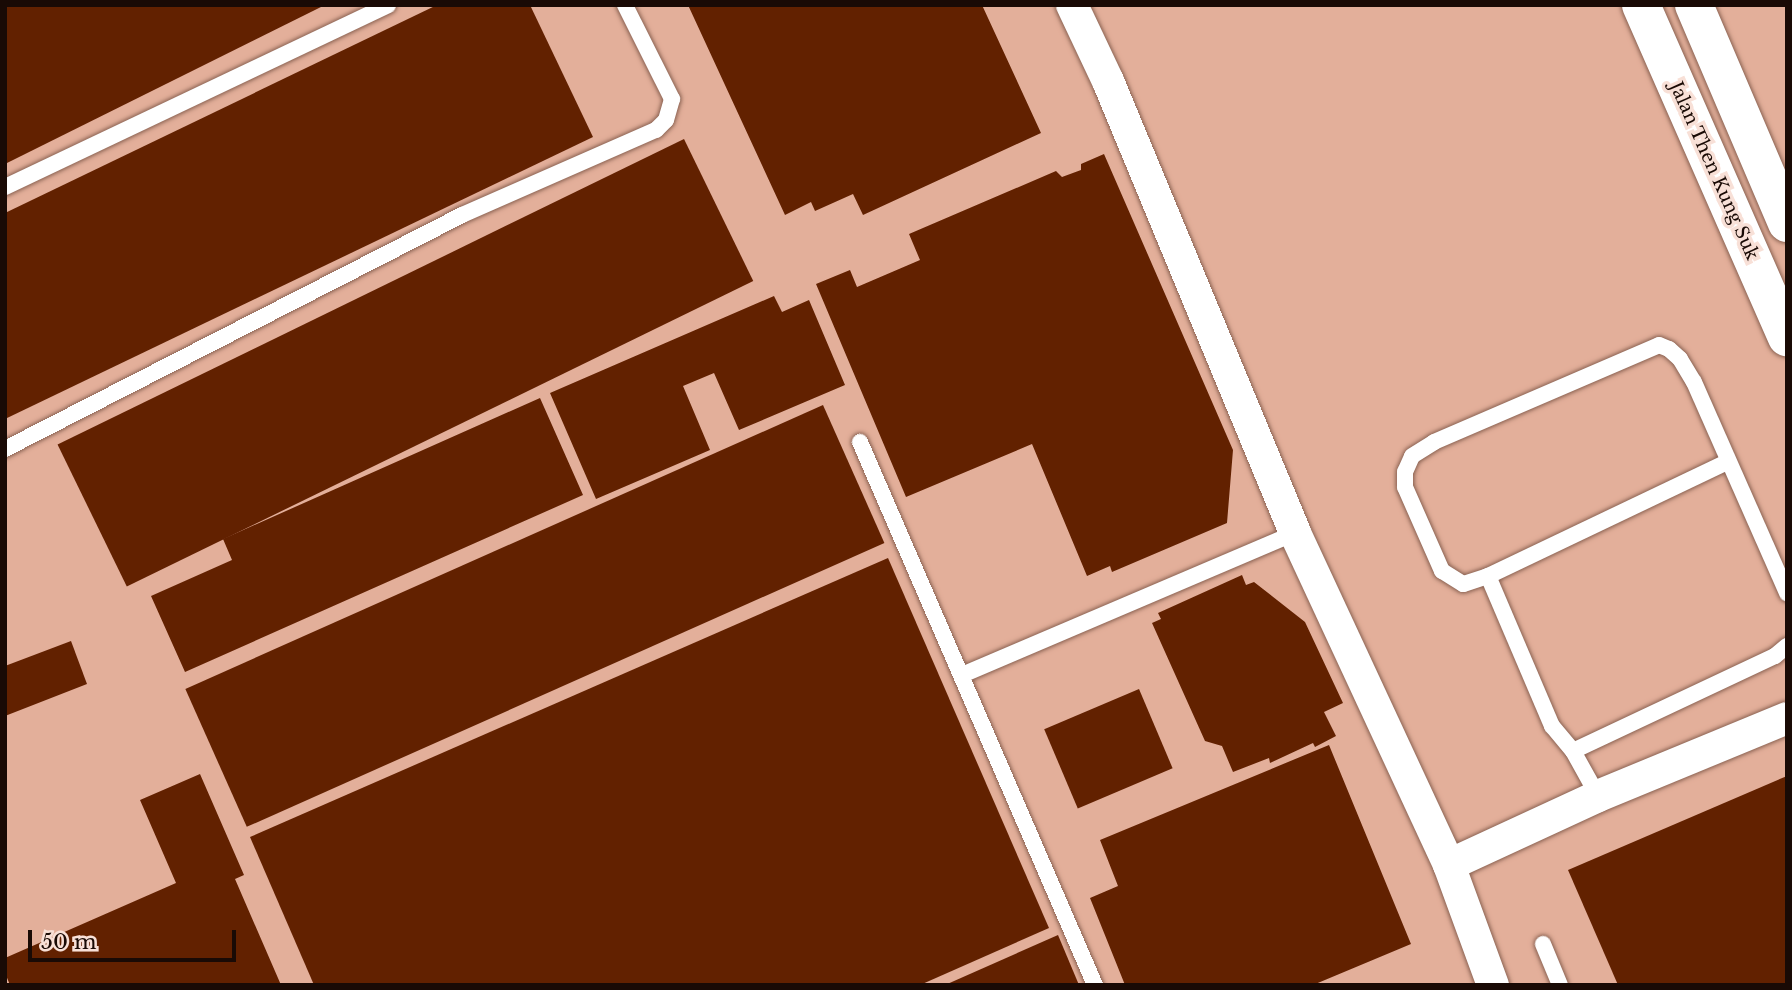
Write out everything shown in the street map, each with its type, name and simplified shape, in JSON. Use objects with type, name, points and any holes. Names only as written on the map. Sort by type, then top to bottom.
[{"type":"street","points":[[1072,5],[1108,81],[1295,533],[1449,865],[1493,985]]},
{"type":"street","name":"Jalan Then Kung Suk","points":[[1641,5],[1787,337]]},
{"type":"street","points":[[1693,5],[1787,223]]},
{"type":"street","points":[[1449,865],[1598,796],[1787,718]]},
{"type":"lane","points":[[5,187],[388,5]]},
{"type":"lane","points":[[5,449],[462,215],[656,130],[666,120],[672,99],[625,5]]},
{"type":"lane","points":[[1727,462],[1488,576],[1463,584],[1442,571],[1405,487],[1405,472],[1412,456],[1434,442],[1647,347],[1659,345],[1669,349],[1680,359],[1694,382],[1787,593]]},
{"type":"lane","points":[[860,442],[1096,985]]},
{"type":"lane","points":[[962,675],[1295,533]]},
{"type":"lane","points":[[1488,576],[1552,726],[1573,751],[1598,796]]},
{"type":"lane","points":[[1573,751],[1775,656],[1787,646]]},
{"type":"lane","points":[[1544,944],[1560,985]]},
{"type":"shaded area","points":[[5,5],[1787,5],[1787,985],[5,985]]},
{"type":"building","points":[[5,5],[325,5],[5,164]]},
{"type":"building","points":[[437,5],[530,5],[593,137],[5,419],[5,213]]},
{"type":"building","points":[[688,5],[982,5],[1041,133],[863,215],[853,194],[815,211],[811,202],[785,215]]},
{"type":"building","points":[[684,139],[753,281],[127,587],[58,445]]},
{"type":"building","points":[[1104,154],[1233,450],[1227,523],[1112,572],[1110,566],[1087,576],[1032,444],[906,497],[816,284],[850,270],[857,287],[920,260],[909,234],[1056,171],[1062,177],[1081,170],[1081,164]]},
{"type":"building","points":[[774,296],[782,312],[809,300],[845,385],[739,430],[714,373],[683,386],[710,450],[596,499],[550,393]]},
{"type":"building","points":[[540,398],[583,495],[185,672],[151,596],[232,560],[223,539]]},
{"type":"building","points":[[823,405],[884,543],[247,827],[185,689]]},
{"type":"building","points":[[888,558],[1049,928],[920,985],[314,985],[250,837]]},
{"type":"building","points":[[1242,575],[1246,585],[1254,582],[1305,622],[1343,703],[1324,712],[1336,736],[1315,747],[1313,743],[1270,763],[1269,758],[1233,772],[1222,746],[1205,741],[1152,623],[1161,619],[1158,613]]},
{"type":"building","points":[[71,641],[87,684],[5,716],[5,666]]},
{"type":"building","points":[[1139,689],[1173,768],[1078,808],[1044,729]]},
{"type":"building","points":[[1329,745],[1411,944],[1313,985],[1125,985],[1090,898],[1118,886],[1100,840]]},
{"type":"building","points":[[200,774],[244,875],[235,879],[281,985],[10,985],[5,973],[5,958],[176,883],[140,800]]},
{"type":"building","points":[[1787,776],[1787,985],[1618,985],[1568,870]]},
{"type":"building","points":[[1058,935],[1079,985],[945,985]]}]
